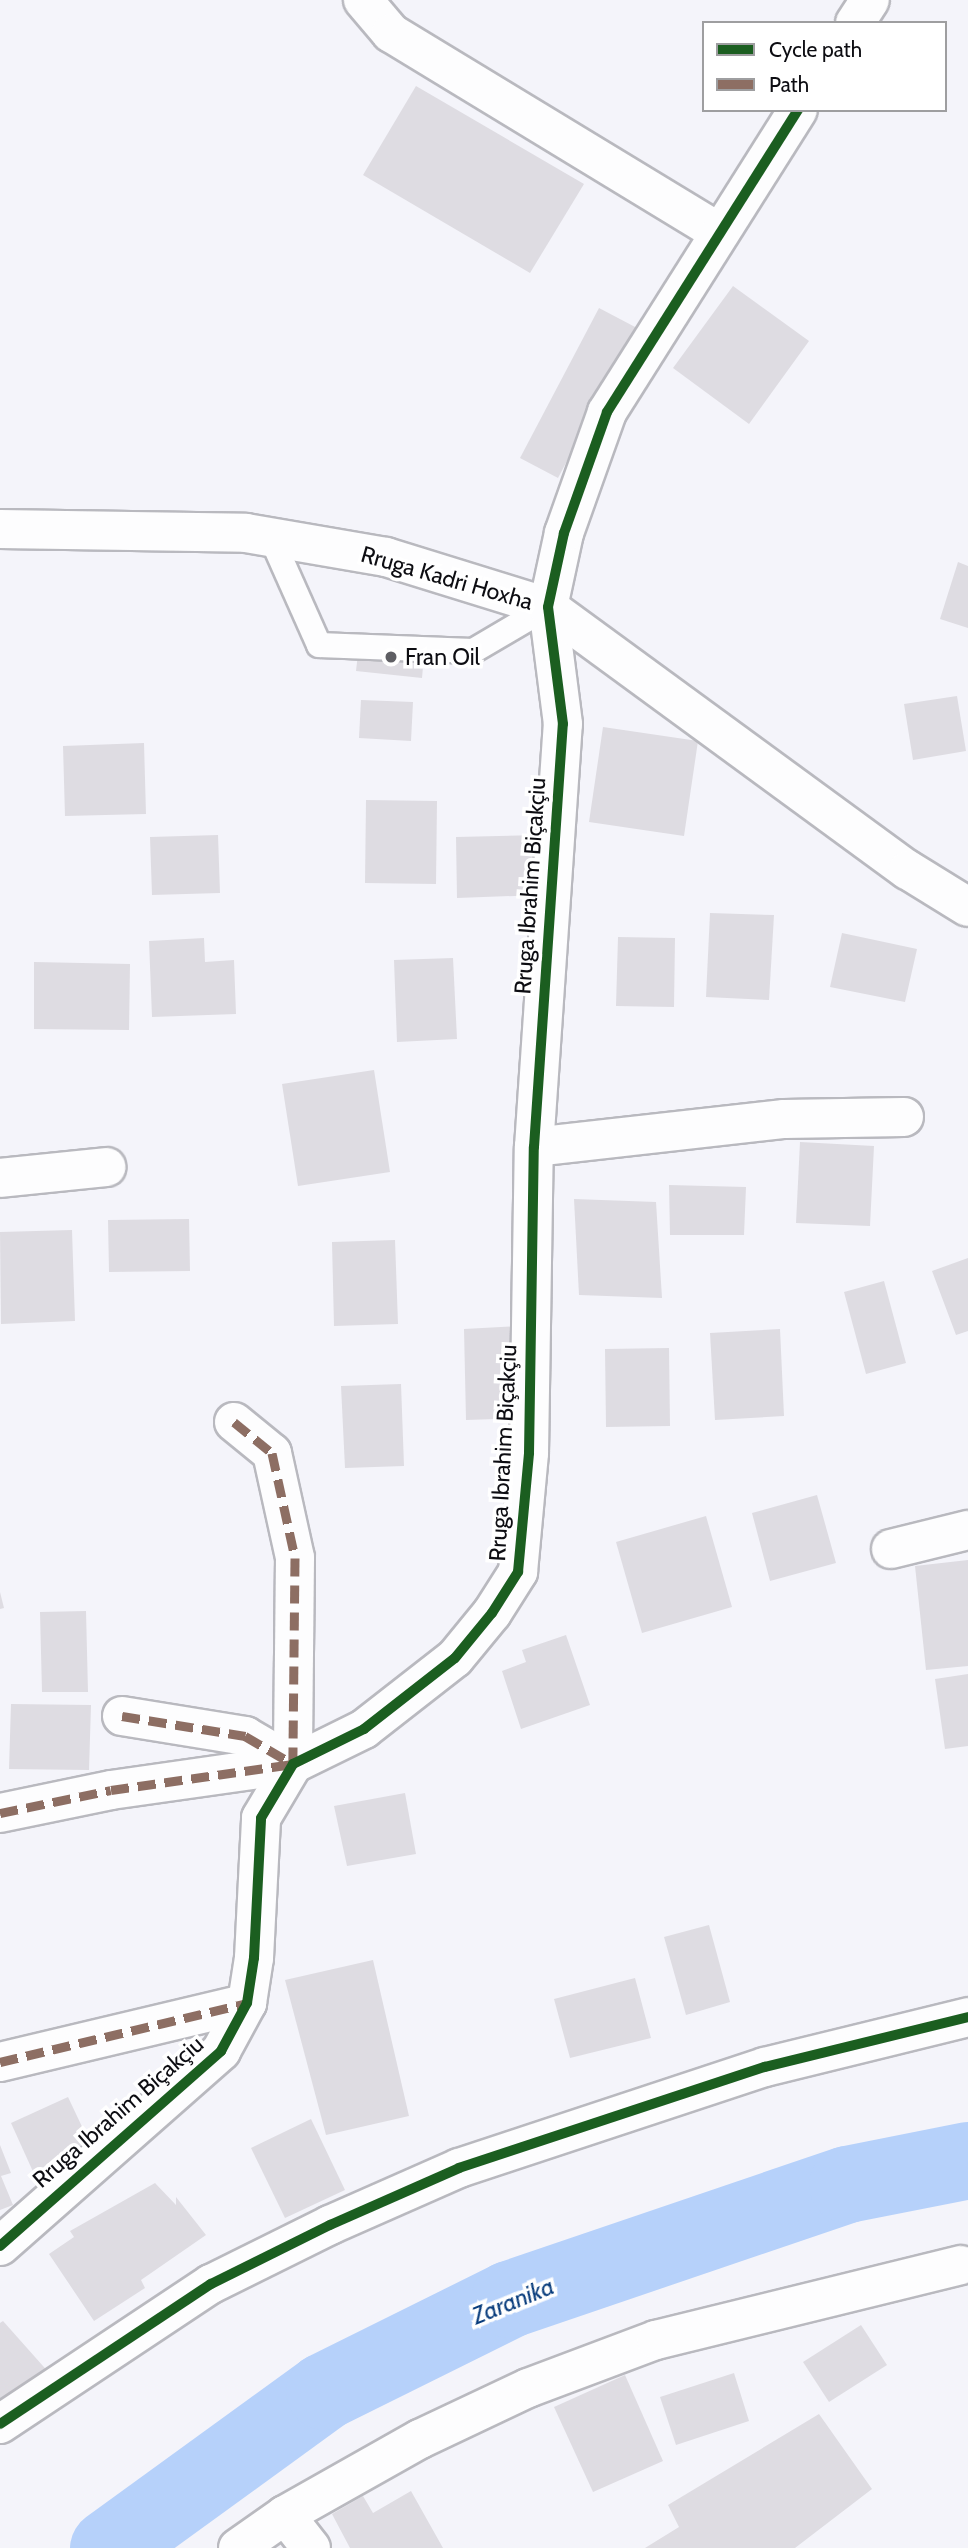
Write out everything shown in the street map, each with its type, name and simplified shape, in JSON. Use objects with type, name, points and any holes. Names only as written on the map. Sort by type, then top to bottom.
[{"type":"street","points":[[363,0],[391,33],[719,232]]},
{"type":"street","points":[[856,21],[870,0]]},
{"type":"street","name":"Rruga Ibrahim Biçakçiu","points":[[0,2246],[221,2051],[247,2003],[254,1958],[261,1818],[293,1764],[364,1730],[455,1658],[492,1613],[518,1572],[528,1453],[534,1147],[563,724],[548,607],[564,533],[607,412],[797,112]]},
{"type":"street","name":"Rruga Kadri Hoxha","points":[[0,529],[271,537],[386,556],[548,607],[908,870],[968,907]]},
{"type":"street","points":[[534,1147],[784,1119],[904,1117]]},
{"type":"street","points":[[0,1178],[106,1167]]},
{"type":"street","points":[[234,1422],[272,1453],[295,1558],[298,1632],[293,1764]]},
{"type":"street","points":[[891,1549],[968,1530]]},
{"type":"street","points":[[122,1716],[245,1736],[293,1764]]},
{"type":"street","points":[[0,1813],[111,1790],[293,1764]]},
{"type":"street","points":[[0,2063],[247,2003]]},
{"type":"street","points":[[0,2424],[211,2284],[330,2225],[460,2168],[765,2067],[968,2017]]},
{"type":"street","points":[[238,2548],[285,2515],[419,2439],[528,2388],[656,2340],[961,2265]]},
{"type":"street","points":[[285,2515],[311,2548]]},
{"type":"lane","points":[[271,537],[319,645],[473,651],[548,607]]},
{"type":"building","points":[[416,86],[584,184],[530,273],[363,175]]},
{"type":"building","points":[[733,286],[809,341],[749,424],[673,368]]},
{"type":"building","points":[[599,308],[637,328],[558,478],[520,458]]},
{"type":"building","points":[[958,562],[968,566],[968,628],[940,619]]},
{"type":"building","name":"Fran Oil","points":[[360,636],[425,644],[422,678],[356,671]]},
{"type":"building","points":[[957,696],[966,751],[913,760],[904,704]]},
{"type":"building","points":[[361,700],[413,702],[411,741],[359,738]]},
{"type":"building","points":[[603,727],[698,741],[684,836],[589,822]]},
{"type":"building","points":[[144,743],[146,814],[65,816],[63,746]]},
{"type":"building","points":[[366,800],[437,801],[436,884],[365,883]]},
{"type":"building","points":[[218,835],[220,893],[152,895],[150,837]]},
{"type":"building","points":[[539,835],[541,895],[457,898],[456,837]]},
{"type":"building","points":[[710,913],[774,915],[769,1000],[706,997]]},
{"type":"building","points":[[842,933],[917,949],[905,1002],[830,987]]},
{"type":"building","points":[[618,937],[675,938],[674,1007],[616,1006]]},
{"type":"building","points":[[204,938],[205,962],[234,960],[236,1014],[152,1017],[149,941]]},
{"type":"building","points":[[453,958],[457,1039],[397,1042],[394,960]]},
{"type":"building","points":[[34,962],[130,964],[129,1030],[34,1029]]},
{"type":"building","points":[[374,1070],[390,1172],[298,1186],[282,1084]]},
{"type":"building","points":[[800,1142],[874,1146],[870,1226],[796,1223]]},
{"type":"building","points":[[669,1185],[746,1187],[744,1235],[670,1235]]},
{"type":"building","points":[[574,1199],[656,1202],[662,1298],[579,1295]]},
{"type":"building","points":[[189,1219],[190,1271],[109,1272],[108,1220]]},
{"type":"building","points":[[72,1230],[75,1321],[1,1324],[0,1232]]},
{"type":"building","points":[[395,1240],[398,1324],[334,1326],[332,1242]]},
{"type":"building","points":[[968,1258],[968,1331],[956,1335],[932,1271]]},
{"type":"building","points":[[884,1281],[906,1363],[866,1374],[844,1292]]},
{"type":"building","points":[[522,1326],[524,1418],[466,1420],[464,1329]]},
{"type":"building","points":[[780,1329],[784,1416],[715,1420],[710,1333]]},
{"type":"building","points":[[669,1348],[670,1426],[606,1427],[605,1349]]},
{"type":"building","points":[[401,1384],[404,1466],[345,1468],[341,1386]]},
{"type":"building","points":[[817,1495],[836,1563],[770,1581],[752,1513]]},
{"type":"building","points":[[706,1516],[732,1607],[642,1633],[616,1542]]},
{"type":"building","points":[[968,1560],[968,1666],[926,1670],[915,1566]]},
{"type":"building","points":[[0,1592],[4,1608],[0,1609]]},
{"type":"building","points":[[86,1611],[88,1692],[42,1692],[40,1612]]},
{"type":"building","points":[[566,1635],[590,1705],[521,1729],[502,1671],[526,1662],[522,1650]]},
{"type":"building","points":[[968,1674],[968,1746],[945,1749],[935,1679]]},
{"type":"building","points":[[11,1704],[91,1705],[89,1770],[9,1769]]},
{"type":"building","points":[[405,1793],[416,1854],[347,1866],[334,1806]]},
{"type":"building","points":[[709,1925],[730,2002],[686,2015],[664,1937]]},
{"type":"building","points":[[373,1960],[409,2116],[326,2135],[285,1980]]},
{"type":"building","points":[[635,1978],[651,2038],[570,2058],[554,1999]]},
{"type":"building","points":[[68,2097],[93,2150],[35,2176],[11,2123]]},
{"type":"building","points":[[311,2119],[345,2190],[285,2218],[251,2148]]},
{"type":"building","points":[[0,2145],[11,2173],[1,2176],[13,2205],[0,2210]]},
{"type":"building","points":[[155,2183],[176,2205],[176,2197],[206,2235],[141,2280],[145,2288],[94,2321],[49,2254],[74,2237],[70,2231]]},
{"type":"building","points":[[3,2321],[51,2375],[0,2417],[0,2323]]},
{"type":"building","points":[[861,2325],[887,2365],[829,2402],[803,2362]]},
{"type":"building","points":[[734,2373],[749,2421],[676,2445],[660,2397]]},
{"type":"building","points":[[625,2375],[663,2461],[593,2492],[554,2407]]},
{"type":"building","points":[[819,2414],[872,2489],[795,2548],[645,2548],[679,2527],[668,2505]]},
{"type":"building","points":[[411,2491],[443,2548],[350,2548],[332,2514],[363,2496],[373,2513]]},
{"type":"waterway","name":"Zaranika","points":[[108,2548],[324,2391],[509,2299],[847,2184],[968,2160]]},
{"type":"marked path","points":[[234,1422],[272,1453],[295,1558],[293,1764]]},
{"type":"marked path","points":[[122,1716],[245,1736],[293,1764]]},
{"type":"marked path","points":[[0,1813],[111,1790],[293,1764]]},
{"type":"marked path","points":[[0,2062],[247,2003]]},
{"type":"cycle path","points":[[0,2246],[221,2051],[247,2003],[254,1958],[261,1818],[293,1764],[364,1729],[455,1658],[492,1613],[518,1572],[529,1453],[534,1147],[563,724],[548,607],[564,533],[607,412],[797,112]]},
{"type":"cycle path","points":[[0,2424],[211,2284],[330,2225],[459,2168],[765,2067],[968,2017]]},
{"type":"place","name":"Fran Oil","points":[[391,657]]}]
